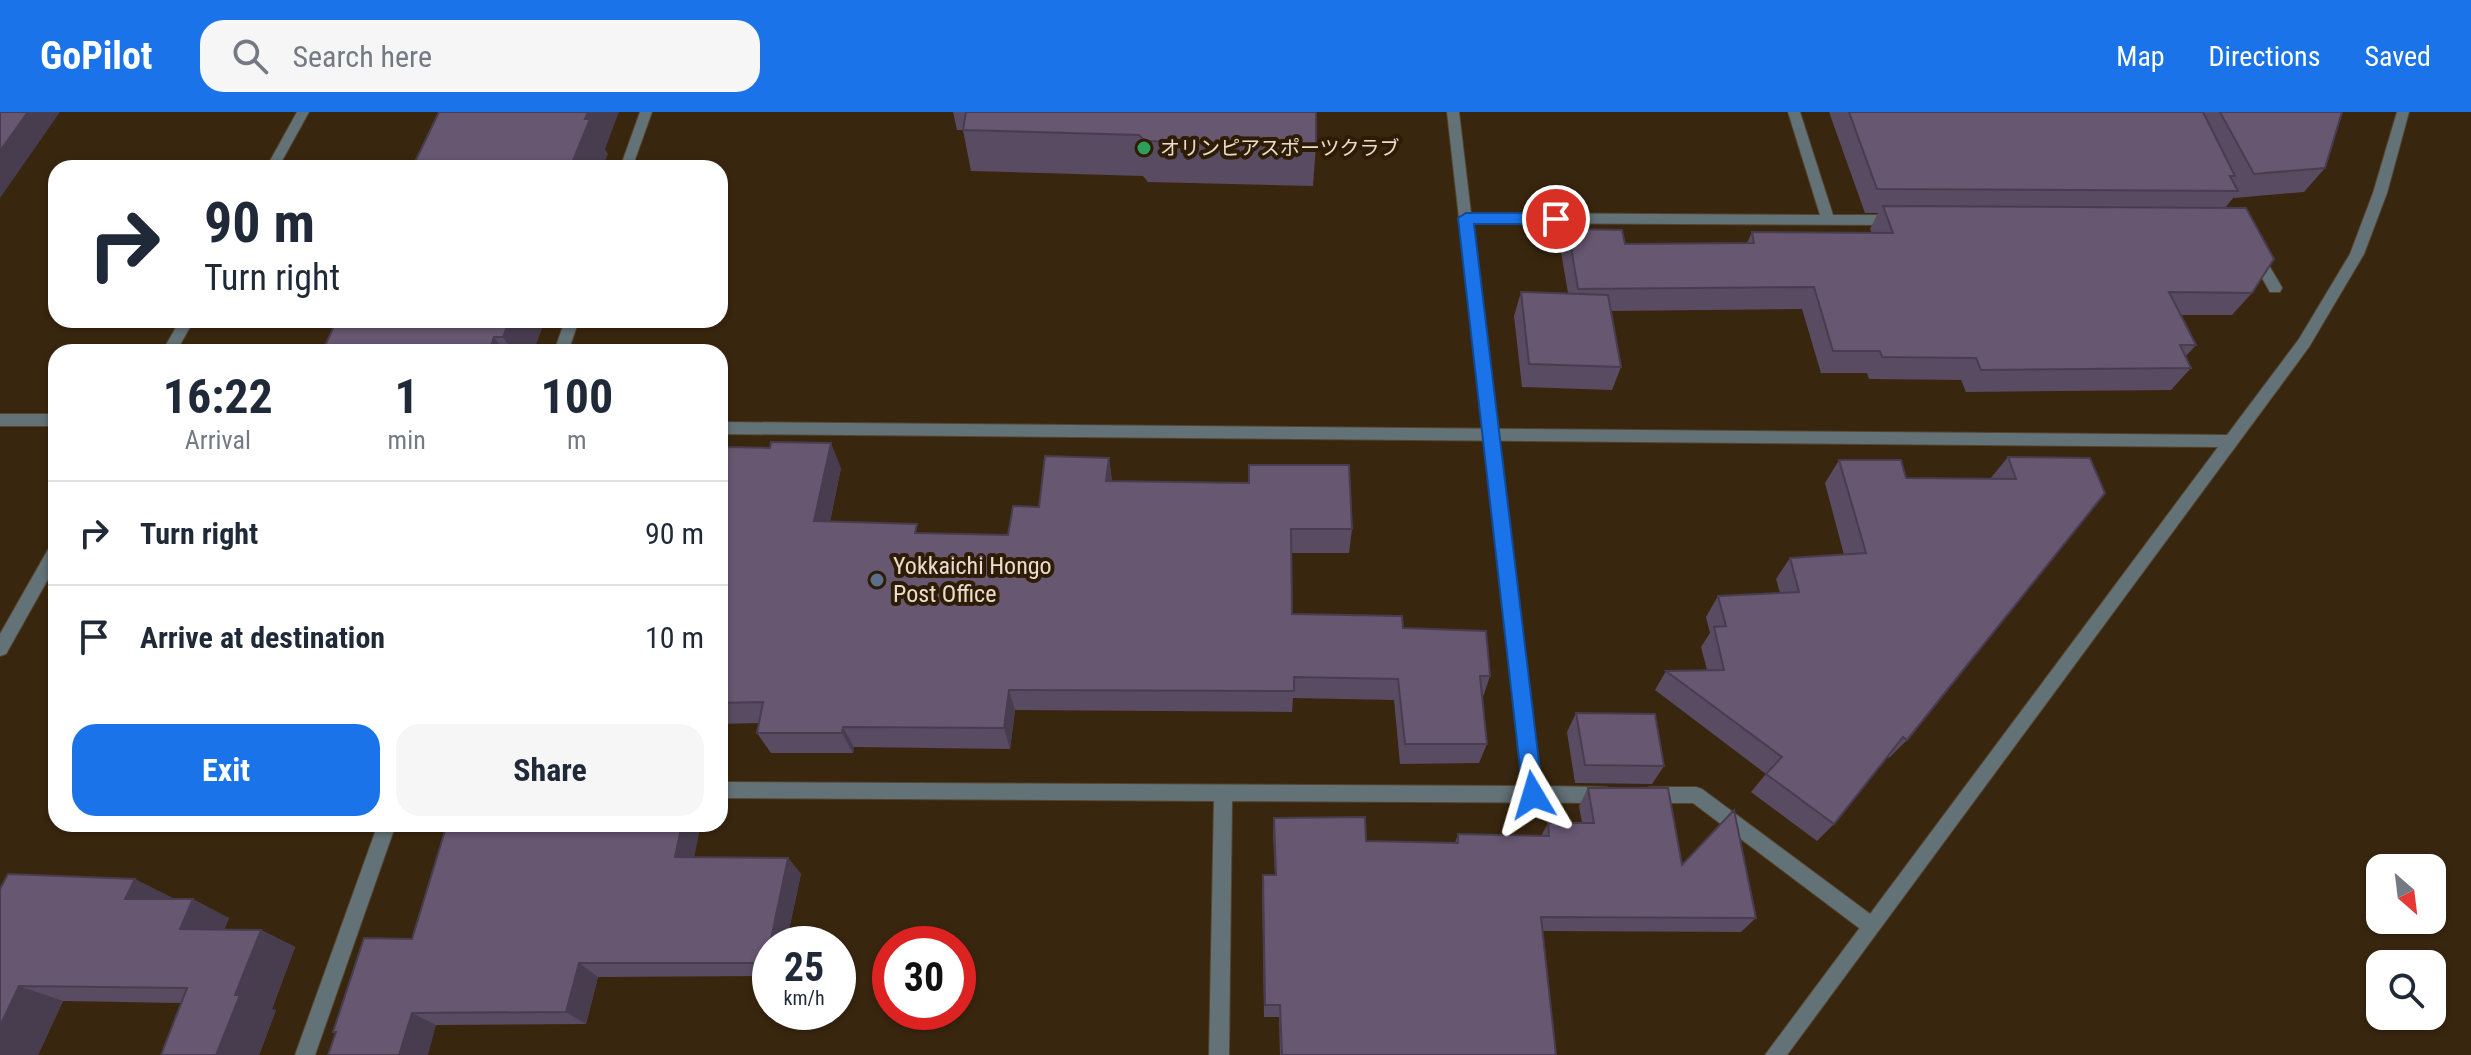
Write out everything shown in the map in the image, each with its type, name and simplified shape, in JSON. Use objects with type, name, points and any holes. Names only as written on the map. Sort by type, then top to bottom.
[{"type":"street","points":[[276,160],[303,112]]},
{"type":"street","points":[[629,160],[646,112]]},
{"type":"street","points":[[1453,112],[1533,795]]},
{"type":"street","points":[[1794,112],[1828,220]]},
{"type":"street","points":[[1775,1055],[2304,343],[2357,254],[2380,193],[2403,112]]},
{"type":"street","points":[[1466,218],[1907,220]]},
{"type":"street","points":[[2245,236],[2275,288]]},
{"type":"street","points":[[0,420],[48,420]]},
{"type":"street","points":[[728,428],[2230,441]]},
{"type":"street","points":[[0,649],[48,565]]},
{"type":"street","points":[[728,790],[1696,795],[1870,925]]},
{"type":"street","points":[[1219,1055],[1223,793]]},
{"type":"street","points":[[305,1055],[384,832]]},
{"type":"building","points":[[0,112],[28,112],[0,151]]},
{"type":"building","points":[[439,112],[588,112],[585,119],[590,119],[573,160],[416,160]]},
{"type":"building","points":[[966,112],[1316,112],[1316,145],[1145,141],[1139,135],[963,130]]},
{"type":"building","points":[[1849,112],[2203,112],[2235,176],[2230,176],[2238,191],[1877,189]]},
{"type":"building","points":[[2220,112],[2342,112],[2325,168],[2254,174]]},
{"type":"building","points":[[1883,206],[2246,208],[2274,259],[2252,293],[2169,292],[2196,345],[2180,345],[2191,368],[1981,370],[1976,358],[1882,357],[1880,351],[1833,351],[1814,287],[1578,289],[1568,229],[1622,230],[1625,244],[1754,243],[1752,232],[1893,233]]},
{"type":"building","points":[[1521,292],[1608,295],[1621,367],[1529,364]]},
{"type":"building","points":[[333,328],[507,328],[503,337],[494,337],[492,344],[326,344]]},
{"type":"building","points":[[771,442],[831,443],[814,521],[917,524],[915,533],[1008,535],[1013,506],[1039,507],[1045,456],[1109,458],[1106,481],[1249,483],[1249,465],[1349,465],[1352,529],[1291,529],[1292,614],[1402,616],[1403,628],[1486,631],[1490,676],[1480,676],[1487,744],[1405,744],[1398,679],[1294,677],[1294,691],[1009,690],[1004,728],[843,727],[842,733],[757,733],[763,702],[728,703],[728,447],[770,448]]},
{"type":"building","points":[[2008,457],[2090,458],[2105,493],[1907,740],[1903,737],[1834,824],[1766,774],[1782,757],[1666,671],[1724,670],[1714,627],[1726,626],[1718,596],[1799,592],[1790,558],[1866,553],[1839,460],[1901,460],[1906,478],[2016,479]]},
{"type":"building","points":[[1576,713],[1655,714],[1664,766],[1585,765]]},
{"type":"building","points":[[1588,788],[1668,788],[1682,865],[1734,810],[1756,918],[1541,917],[1556,1055],[1282,1055],[1280,1005],[1265,1005],[1263,875],[1276,875],[1274,818],[1365,817],[1366,841],[1458,843],[1458,834],[1549,836],[1548,823],[1594,823]]},
{"type":"building","points":[[445,832],[680,832],[675,857],[788,858],[774,926],[752,926],[752,963],[579,963],[566,1012],[412,1013],[399,1055],[328,1055],[364,938],[412,939]]},
{"type":"building","points":[[8,874],[135,879],[125,899],[193,899],[180,929],[261,930],[235,995],[240,995],[216,1055],[161,1055],[187,988],[19,986],[0,1026],[0,889]]},
{"type":"place","name":"オリンピアスポーツクラブ","points":[[1144,148]]},
{"type":"place","name":"Yokkaichi Hongo Post Office","points":[[877,580]]},
{"type":"route","points":[[1533,795],[1466,218],[1556,219]]}]
